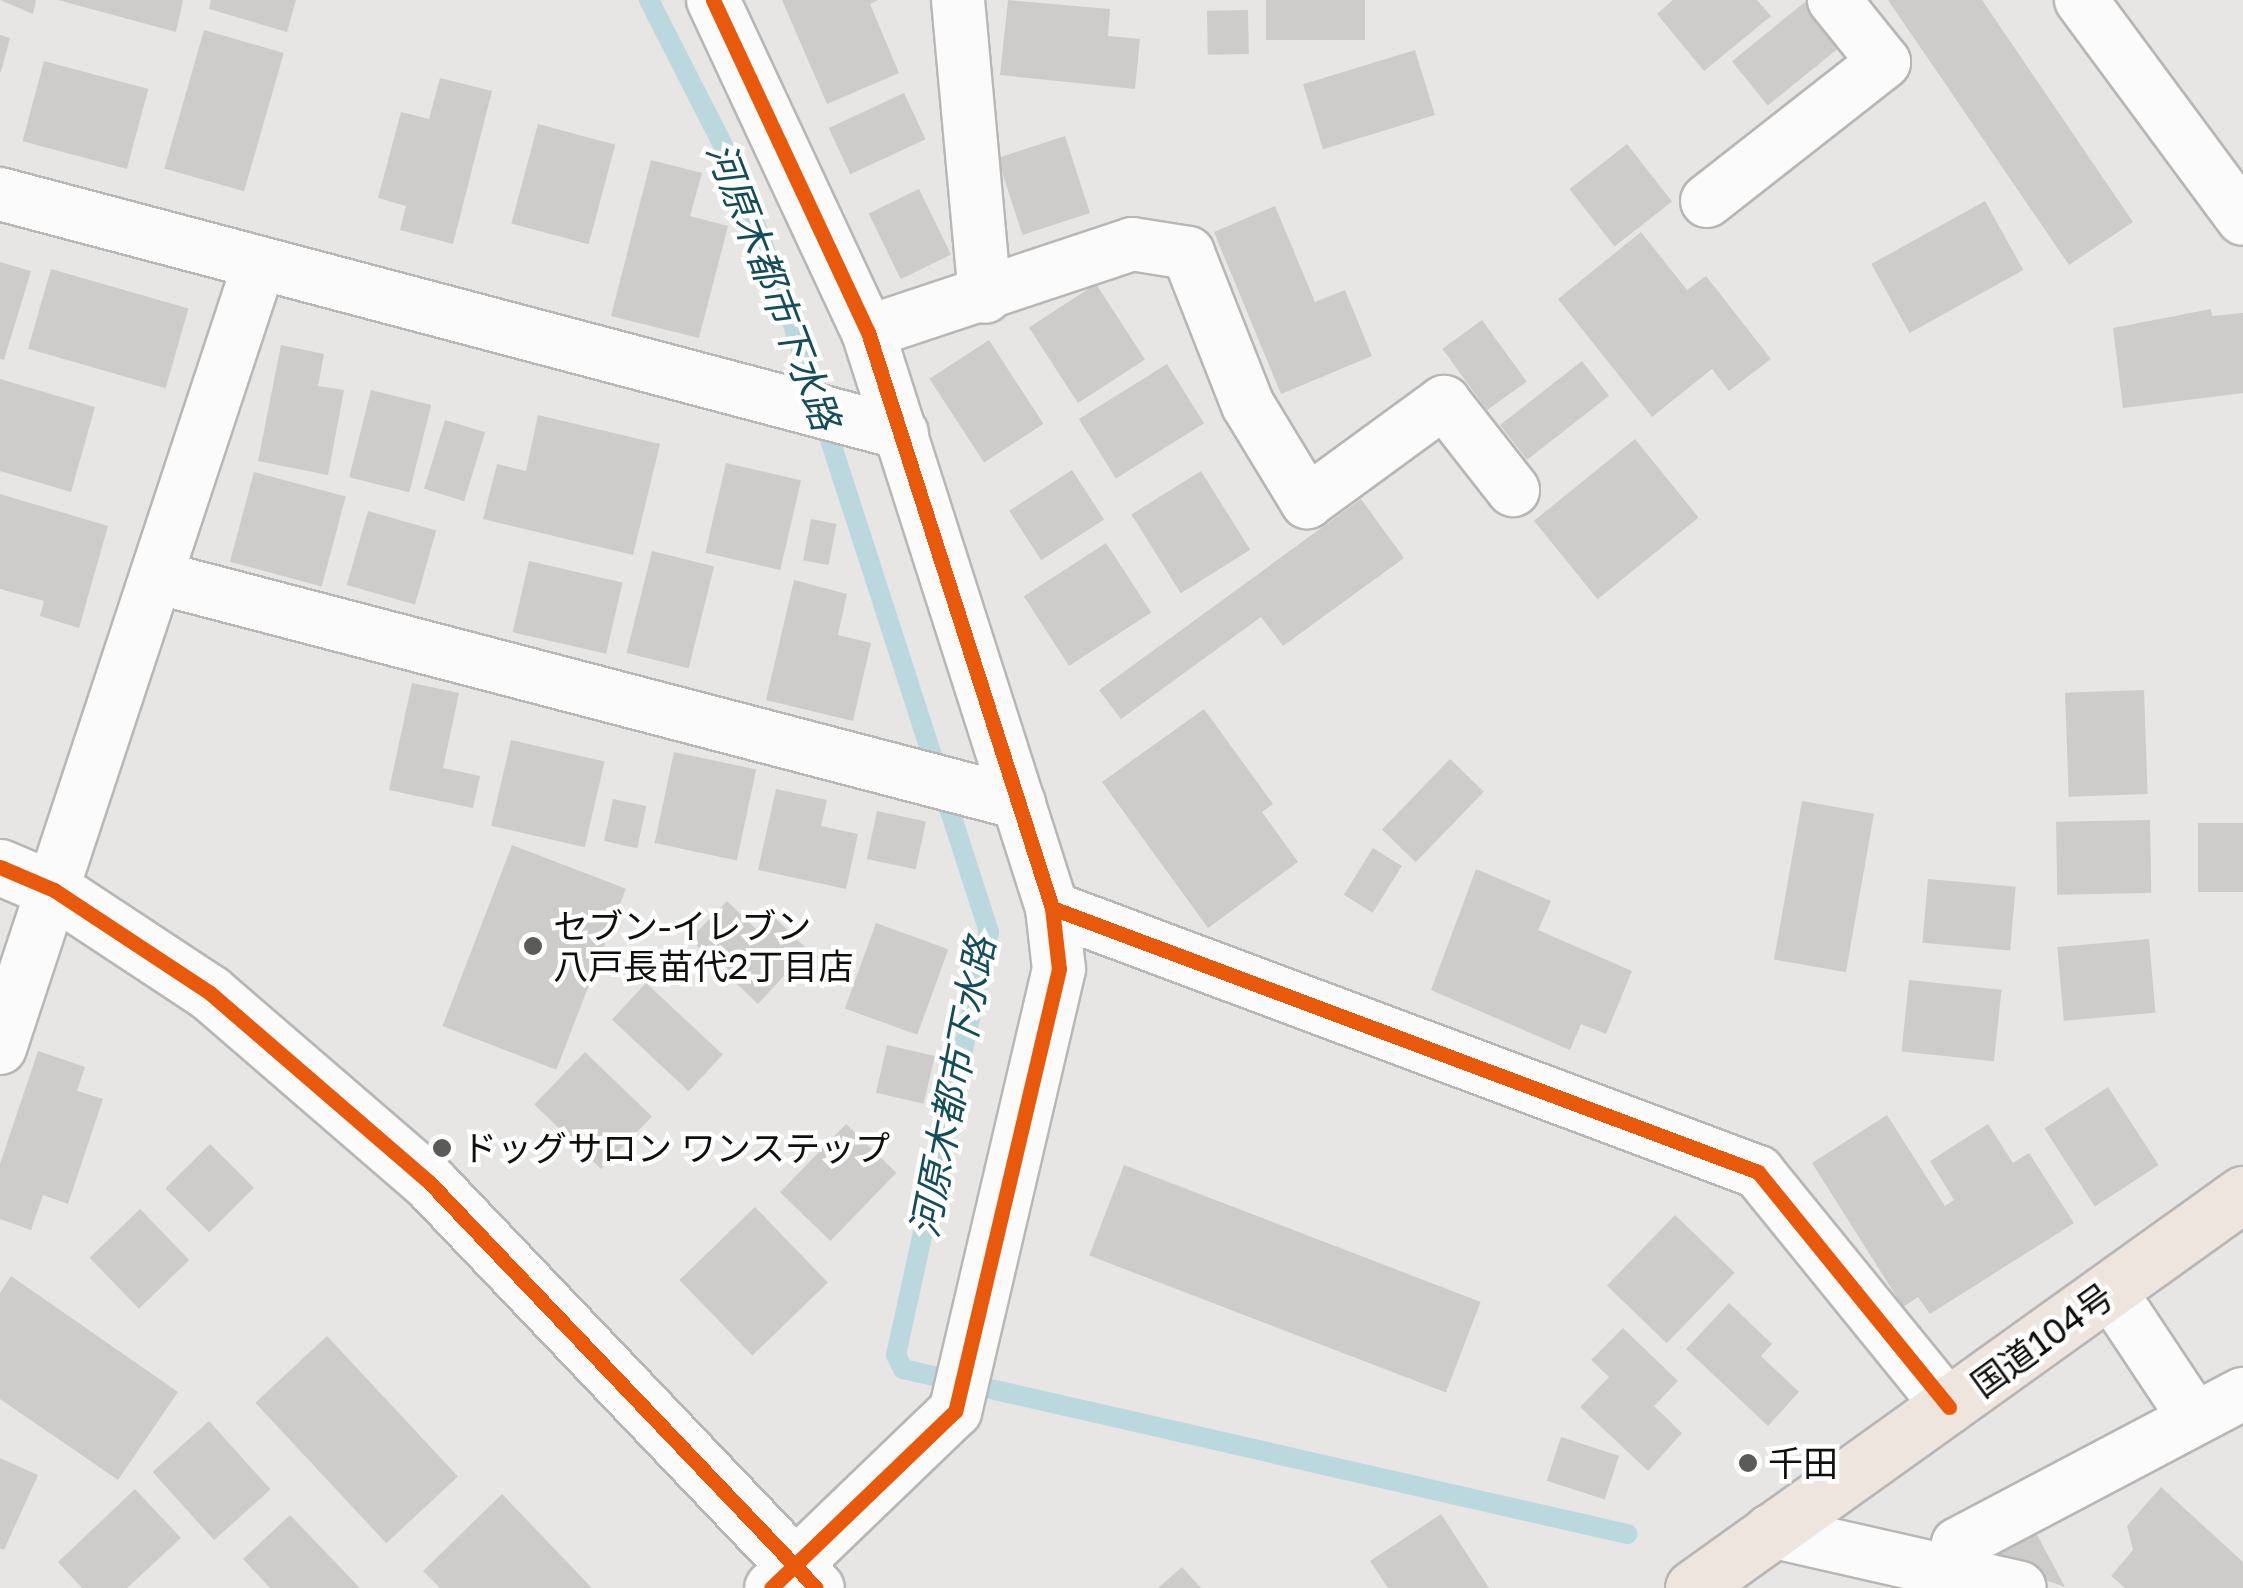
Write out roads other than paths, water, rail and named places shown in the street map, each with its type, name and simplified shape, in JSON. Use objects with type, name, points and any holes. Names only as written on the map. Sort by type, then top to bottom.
[{"type":"highway","name":"国道104号","points":[[1693,1588],[2243,1194]]},
{"type":"street","points":[[0,867],[54,890],[210,993],[430,1183],[793,1579],[955,1411],[1059,969],[1052,908],[868,332],[713,0]]},
{"type":"street","points":[[958,0],[985,297]]},
{"type":"street","points":[[1707,201],[1884,62],[1834,0]]},
{"type":"street","points":[[2080,0],[2243,219]]},
{"type":"street","points":[[0,194],[902,433]]},
{"type":"street","points":[[868,332],[985,297],[1132,244],[1188,253],[1248,406],[1306,502],[1444,402],[1513,490]]},
{"type":"street","points":[[0,1048],[259,265]]},
{"type":"street","points":[[156,577],[1019,803]]},
{"type":"street","points":[[1052,908],[1758,1172],[1949,1407]]},
{"type":"street","points":[[2110,1291],[2193,1416]]},
{"type":"street","points":[[1954,1568],[1958,1544],[2193,1416],[2243,1394]]},
{"type":"street","points":[[1770,1531],[1954,1568],[2020,1588]]},
{"type":"waterway","name":"河原木都市下水路","points":[[649,0],[733,165],[792,322],[989,932],[896,1355],[903,1369],[1627,1534]]},
{"type":"place","name":"セブン-イレブン 八戸長苗代2丁目店","points":[[533,946]]},
{"type":"place","name":"ドッグサロン ワンステップ","points":[[442,1148]]},
{"type":"place","name":"千田","points":[[1748,1463]]}]
